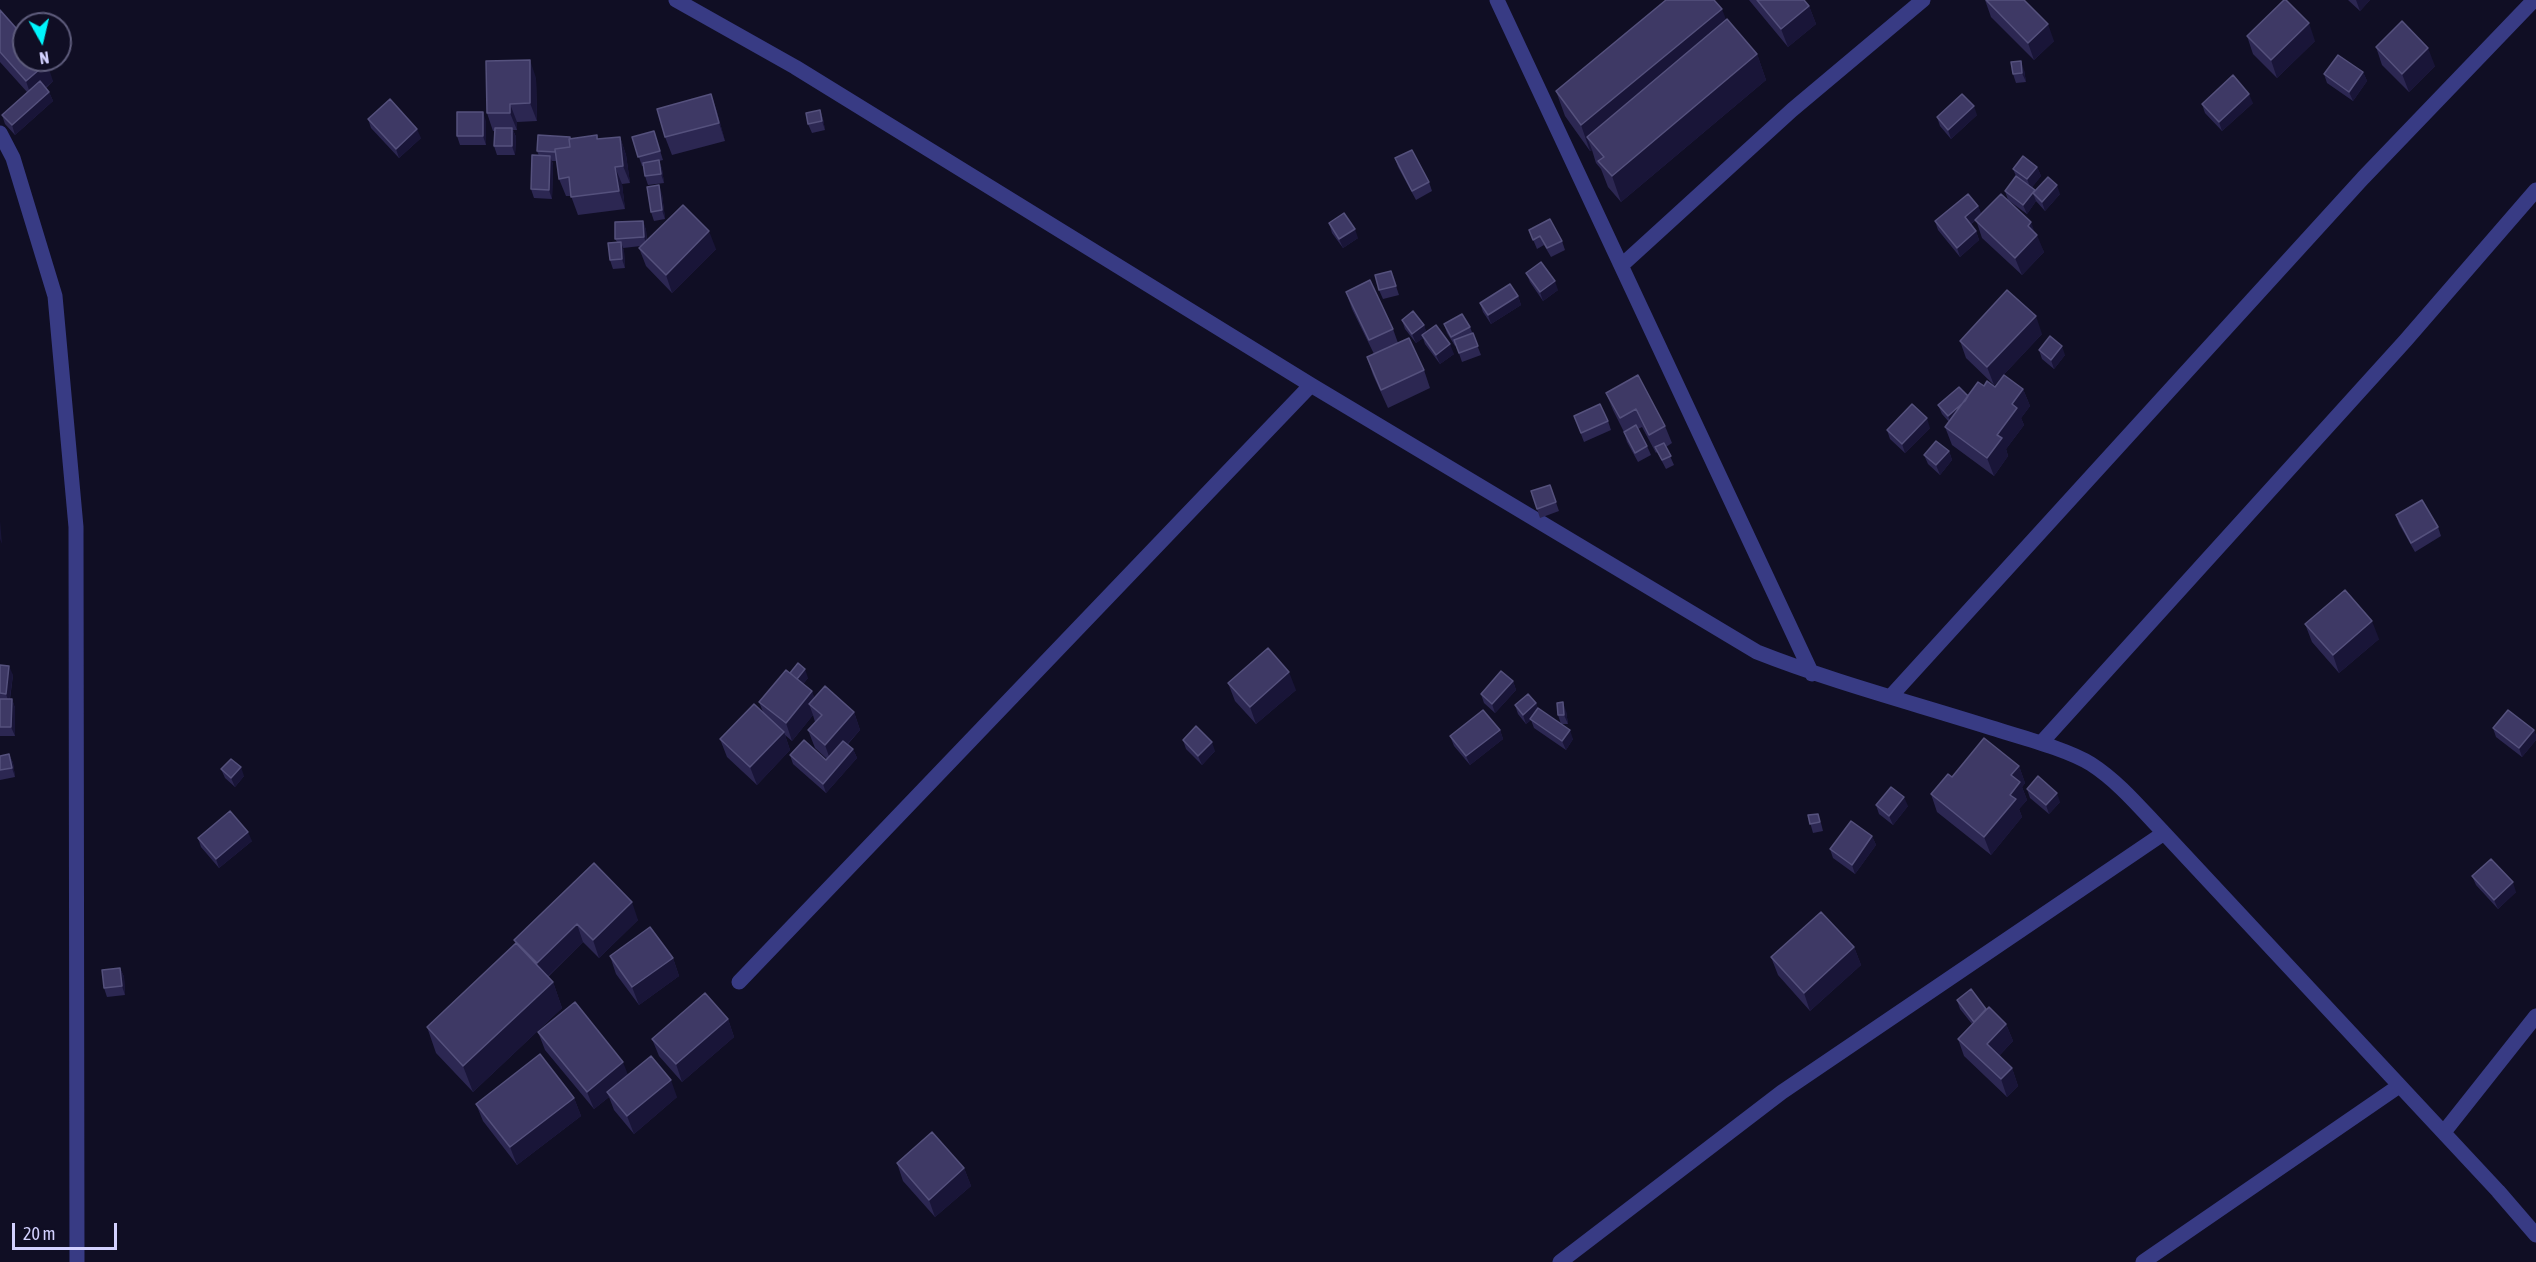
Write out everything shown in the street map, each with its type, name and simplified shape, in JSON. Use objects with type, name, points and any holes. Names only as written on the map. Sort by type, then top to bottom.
[{"type":"street","points":[[675,0],[795,67],[1311,385],[1757,652],[1812,674],[2041,743],[2089,763],[2115,782],[2444,1132],[2536,1235]]},
{"type":"street","points":[[1622,265],[1792,110],[1923,0]]},
{"type":"street","points":[[1891,696],[2363,178],[2534,0]]},
{"type":"street","points":[[1503,3],[1812,674]]},
{"type":"street","points":[[0,133],[13,158],[55,296],[76,527],[77,1262]]},
{"type":"street","points":[[2041,743],[2406,340],[2536,190]]},
{"type":"street","points":[[739,982],[1311,385]]},
{"type":"street","points":[[1560,1262],[1782,1092],[2163,833]]},
{"type":"street","points":[[2444,1132],[2536,1016]]},
{"type":"street","points":[[2143,1262],[2399,1086]]},
{"type":"building","points":[[1666,0],[1714,0],[1722,9],[1581,125],[1556,91]]},
{"type":"building","points":[[1757,0],[1804,0],[1809,6],[1781,29]]},
{"type":"building","points":[[1986,0],[2024,0],[2048,24],[2028,43]]},
{"type":"building","points":[[2284,0],[2309,23],[2271,60],[2247,36]]},
{"type":"building","points":[[0,10],[12,24],[12,65],[0,52]]},
{"type":"building","points":[[1727,19],[1757,54],[1612,176],[1598,161],[1604,157],[1587,137]]},
{"type":"building","points":[[2402,21],[2428,48],[2402,74],[2376,47]]},
{"type":"building","points":[[2338,55],[2363,72],[2349,92],[2324,74]]},
{"type":"building","points":[[530,60],[530,103],[510,104],[510,113],[487,113],[486,61]]},
{"type":"building","points":[[2021,61],[2022,73],[2013,74],[2011,62]]},
{"type":"building","points":[[18,72],[36,72],[26,81]]},
{"type":"building","points":[[2233,75],[2249,94],[2219,122],[2202,104]]},
{"type":"building","points":[[40,81],[49,92],[12,125],[2,115]]},
{"type":"building","points":[[711,94],[719,123],[665,137],[657,109]]},
{"type":"building","points":[[1962,94],[1974,106],[1948,130],[1937,117]]},
{"type":"building","points":[[390,99],[417,129],[396,149],[368,119]]},
{"type":"building","points":[[820,110],[822,121],[808,124],[806,113]]},
{"type":"building","points":[[457,112],[483,112],[483,136],[457,136]]},
{"type":"building","points":[[495,128],[512,128],[512,146],[494,146]]},
{"type":"building","points":[[654,131],[660,151],[638,157],[632,137]]},
{"type":"building","points":[[538,135],[570,137],[570,147],[555,149],[555,152],[537,151]]},
{"type":"building","points":[[597,135],[597,139],[620,137],[623,166],[615,167],[619,191],[571,197],[569,177],[559,179],[555,149],[570,147],[569,139]]},
{"type":"building","points":[[1412,150],[1429,182],[1412,191],[1395,158]]},
{"type":"building","points":[[532,155],[550,156],[549,190],[531,189]]},
{"type":"building","points":[[2023,156],[2037,167],[2027,179],[2013,169]]},
{"type":"building","points":[[659,160],[661,174],[645,176],[643,163]]},
{"type":"building","points":[[2016,176],[2035,190],[2023,205],[2005,191]]},
{"type":"building","points":[[2048,177],[2057,185],[2042,202],[2033,193]]},
{"type":"building","points":[[659,185],[662,210],[651,212],[647,187]]},
{"type":"building","points":[[1968,194],[1978,206],[1965,217],[1976,231],[1957,248],[1935,221]]},
{"type":"building","points":[[2001,194],[2031,222],[2028,226],[2037,235],[2015,258],[1975,220]]},
{"type":"building","points":[[683,205],[709,231],[666,275],[639,248]]},
{"type":"building","points":[[1344,213],[1355,229],[1339,239],[1329,223]]},
{"type":"building","points":[[1550,219],[1562,241],[1547,248],[1540,236],[1533,240],[1529,230]]},
{"type":"building","points":[[643,221],[644,237],[615,239],[615,222]]},
{"type":"building","points":[[621,242],[622,259],[610,260],[608,243]]},
{"type":"building","points":[[1541,262],[1555,281],[1540,292],[1526,273]]},
{"type":"building","points":[[1391,271],[1396,286],[1379,290],[1375,275]]},
{"type":"building","points":[[1370,280],[1393,329],[1369,340],[1346,292]]},
{"type":"building","points":[[1510,284],[1518,296],[1488,315],[1480,303]]},
{"type":"building","points":[[2007,290],[2036,316],[1987,367],[1960,341]]},
{"type":"building","points":[[1413,311],[1424,325],[1412,334],[1402,320]]},
{"type":"building","points":[[1462,314],[1470,327],[1451,337],[1444,324]]},
{"type":"building","points":[[1436,325],[1450,344],[1436,355],[1422,335]]},
{"type":"building","points":[[1473,333],[1478,346],[1459,353],[1454,340]]},
{"type":"building","points":[[2050,336],[2062,346],[2051,360],[2039,350]]},
{"type":"building","points":[[1409,338],[1424,370],[1381,390],[1367,357]]},
{"type":"building","points":[[1638,375],[1665,426],[1649,435],[1636,409],[1620,418],[1606,393]]},
{"type":"building","points":[[2004,375],[2023,389],[2012,404],[2017,408],[1997,435],[2002,438],[1987,458],[1945,427],[1978,382],[1984,386],[1987,381],[1995,387]]},
{"type":"building","points":[[1959,387],[1968,396],[1948,416],[1938,405]]},
{"type":"building","points":[[1600,404],[1608,421],[1581,433],[1574,416]]},
{"type":"building","points":[[1912,404],[1927,418],[1902,444],[1887,430]]},
{"type":"building","points":[[1636,425],[1647,446],[1635,453],[1624,432]]},
{"type":"building","points":[[1936,441],[1949,451],[1936,465],[1924,455]]},
{"type":"building","points":[[1664,443],[1671,456],[1662,460],[1655,447]]},
{"type":"building","points":[[1550,485],[1556,502],[1537,509],[1531,491]]},
{"type":"building","points":[[2422,500],[2438,527],[2411,543],[2396,515]]},
{"type":"building","points":[[2345,590],[2372,621],[2333,655],[2305,624]]},
{"type":"building","points":[[1268,648],[1289,672],[1250,707],[1228,683]]},
{"type":"building","points":[[798,663],[805,669],[797,679],[790,673]]},
{"type":"building","points":[[0,665],[9,666],[6,694],[0,693]]},
{"type":"building","points":[[786,670],[812,691],[786,723],[759,702]]},
{"type":"building","points":[[1501,671],[1513,681],[1492,704],[1481,694]]},
{"type":"building","points":[[825,686],[854,712],[825,745],[808,730],[822,715],[809,704]]},
{"type":"building","points":[[1528,694],[1536,703],[1523,715],[1515,705]]},
{"type":"building","points":[[0,699],[12,699],[11,727],[0,727]]},
{"type":"building","points":[[1563,702],[1564,715],[1558,715],[1557,703]]},
{"type":"building","points":[[754,704],[784,732],[750,767],[720,739]]},
{"type":"building","points":[[1538,708],[1570,730],[1562,741],[1530,719]]},
{"type":"building","points":[[1483,710],[1500,730],[1466,756],[1450,736]]},
{"type":"building","points":[[2508,710],[2534,730],[2519,748],[2493,728]]},
{"type":"building","points":[[1196,726],[1212,742],[1198,756],[1183,740]]},
{"type":"building","points":[[1984,738],[2019,766],[2011,775],[2020,782],[2010,795],[2016,799],[1984,837],[1931,794],[1948,774],[1952,777]]},
{"type":"building","points":[[804,740],[826,760],[843,741],[853,749],[823,784],[790,755]]},
{"type":"building","points":[[9,754],[12,768],[0,770],[0,756]]},
{"type":"building","points":[[231,759],[241,767],[231,778],[221,769]]},
{"type":"building","points":[[2038,776],[2057,793],[2046,805],[2027,789]]},
{"type":"building","points":[[1891,787],[1904,797],[1889,816],[1876,805]]},
{"type":"building","points":[[230,811],[248,832],[216,859],[198,838]]},
{"type":"building","points":[[1818,814],[1820,822],[1810,824],[1808,815]]},
{"type":"building","points":[[1851,821],[1872,836],[1852,865],[1830,849]]},
{"type":"building","points":[[2491,859],[2513,882],[2494,900],[2472,876]]},
{"type":"building","points":[[594,863],[632,902],[593,940],[577,924],[537,963],[514,940]]},
{"type":"building","points":[[1821,912],[1854,947],[1804,993],[1771,957]]},
{"type":"building","points":[[650,927],[673,958],[632,987],[610,956]]},
{"type":"building","points":[[516,943],[553,982],[463,1066],[427,1027]]},
{"type":"building","points":[[120,968],[122,986],[104,988],[102,970]]},
{"type":"building","points":[[1971,989],[1986,1009],[1974,1022],[1957,1000]]},
{"type":"building","points":[[705,993],[728,1019],[676,1064],[652,1039]]},
{"type":"building","points":[[575,1002],[623,1062],[587,1092],[538,1032]]},
{"type":"building","points":[[1989,1007],[2006,1024],[1987,1044],[2012,1068],[2001,1079],[1958,1039]]},
{"type":"building","points":[[540,1054],[574,1098],[510,1147],[476,1104]]},
{"type":"building","points":[[651,1056],[671,1080],[627,1116],[607,1092]]},
{"type":"building","points":[[932,1132],[964,1168],[929,1200],[897,1163]]}]
